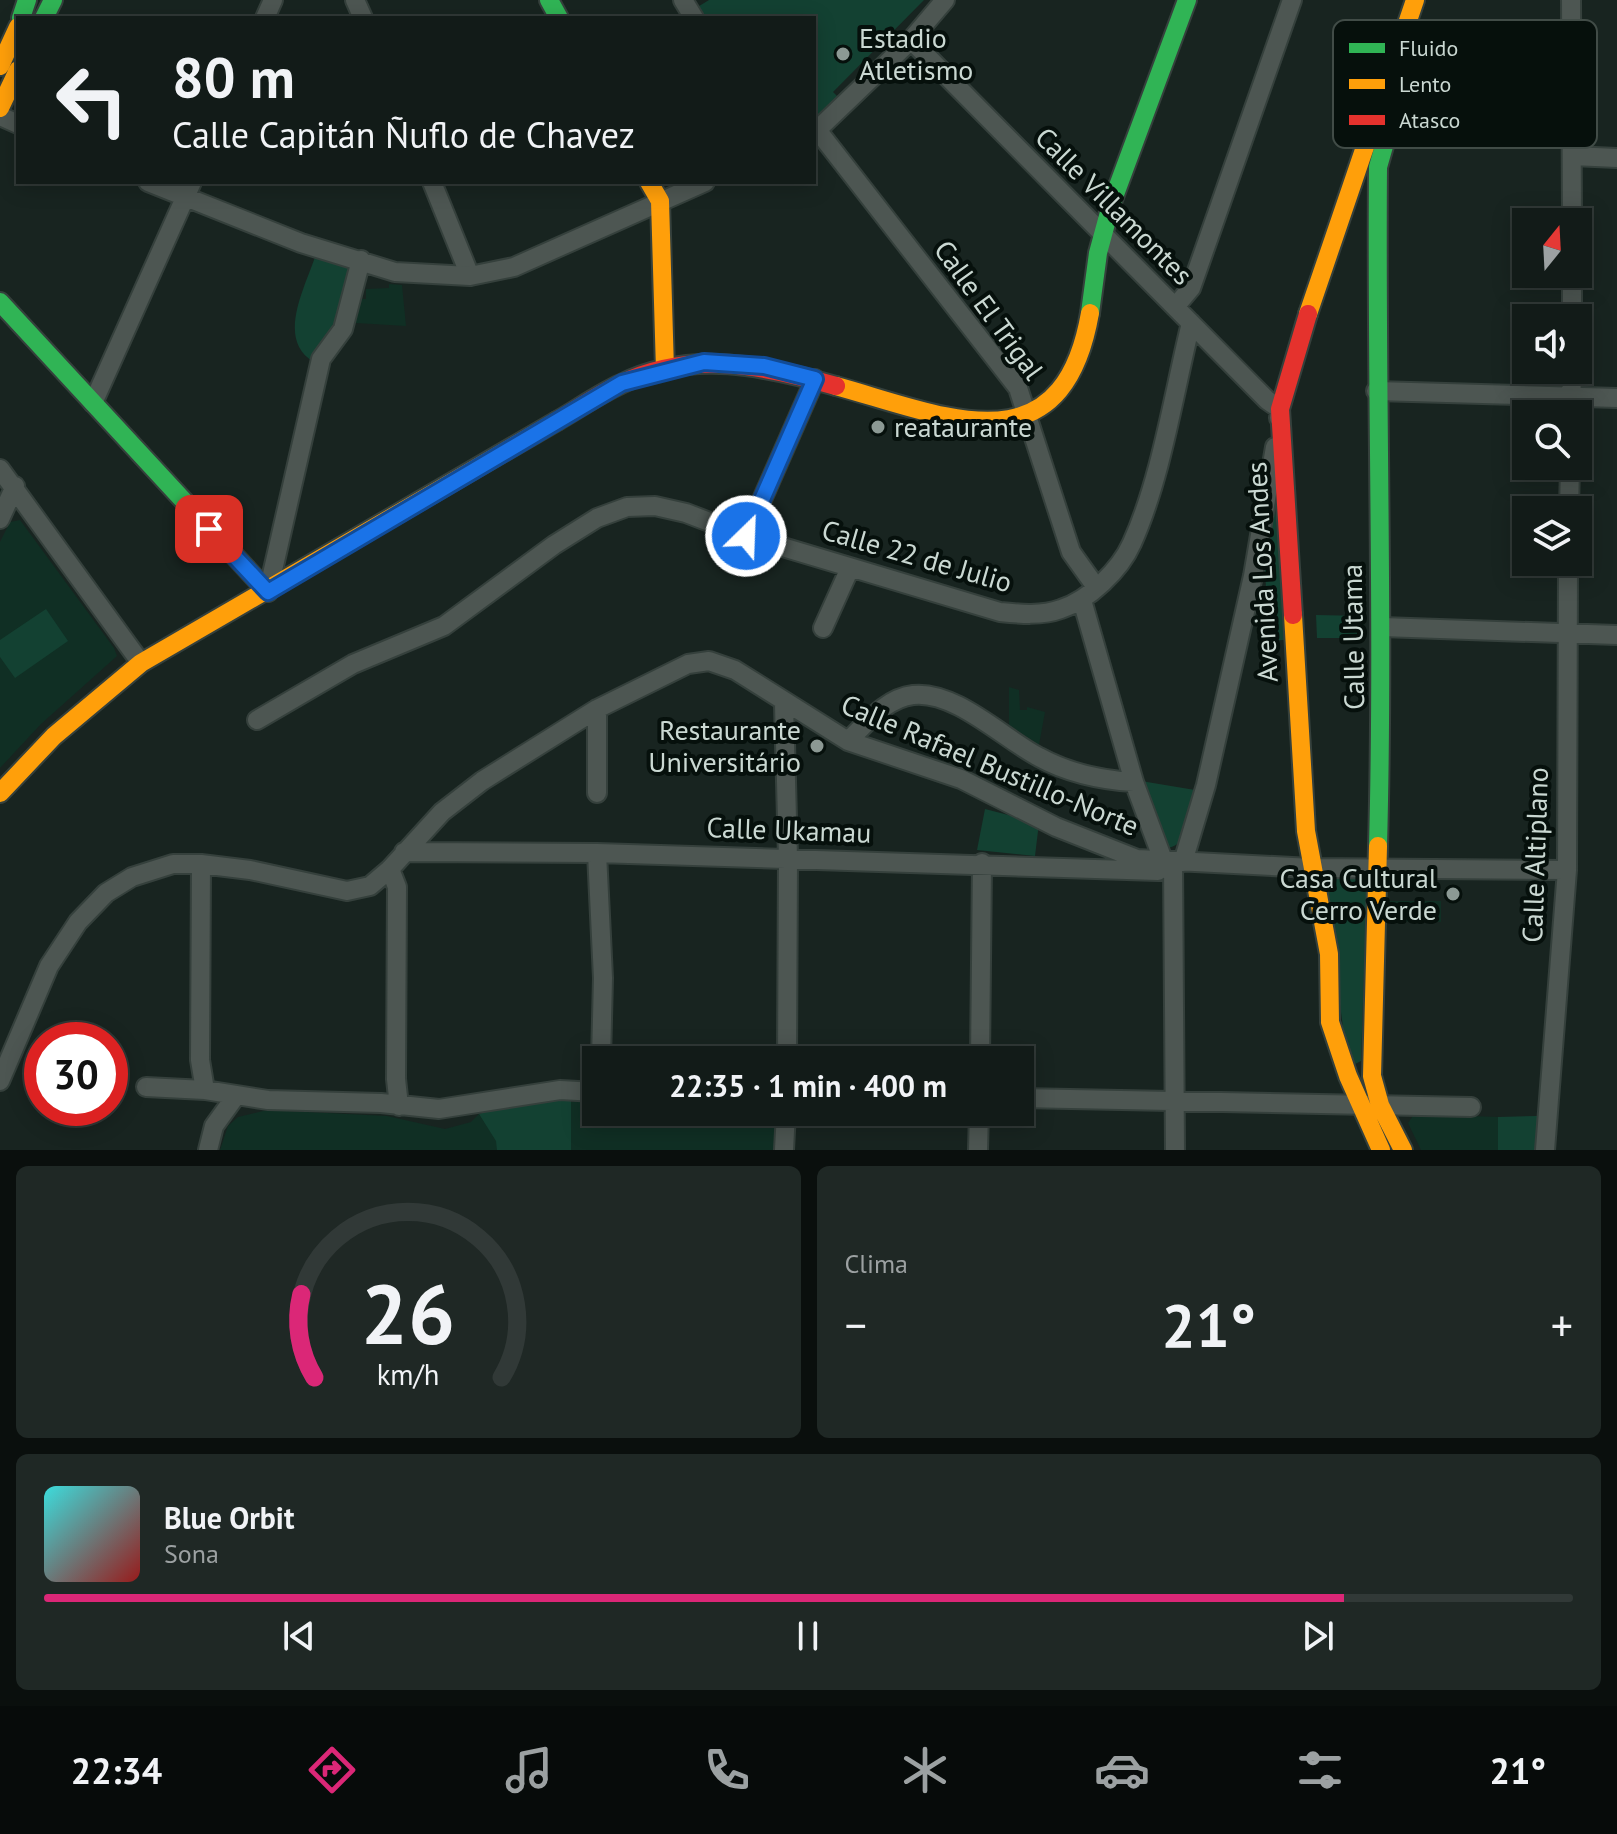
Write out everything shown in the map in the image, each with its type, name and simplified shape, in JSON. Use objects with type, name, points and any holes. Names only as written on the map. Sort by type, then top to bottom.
[{"type":"street","points":[[816,132],[911,40],[945,0]]},
{"type":"street","points":[[0,793],[54,736],[141,663],[268,592],[622,383],[704,362],[734,362],[815,379],[965,421],[994,424],[1026,416],[1050,400],[1076,363],[1084,341],[1102,237],[1187,0]]},
{"type":"street","points":[[1175,307],[1191,288],[1292,0]]},
{"type":"street","name":"Avenida Los Andes","points":[[1410,20],[1415,0]]},
{"type":"street","name":"Avenida Los Andes","points":[[1426,20],[1433,0]]},
{"type":"street","points":[[1571,0],[1571,20]]},
{"type":"street","points":[[0,66],[16,32]]},
{"type":"street","name":"Calle Villamontes","points":[[911,40],[1102,237],[1267,400],[1280,409]]},
{"type":"street","points":[[0,108],[16,74]]},
{"type":"street","name":"Calle El Trigal","points":[[816,132],[1018,388],[1071,552],[1089,593],[1134,782],[1173,863]]},
{"type":"street","name":"Avenida Los Andes","points":[[1376,155],[1378,148]]},
{"type":"street","name":"Avenida Los Andes","points":[[1379,148],[1288,374],[1280,409],[1306,831],[1329,954],[1330,1022],[1359,1104],[1381,1150]]},
{"type":"street","points":[[1572,208],[1573,148]]},
{"type":"street","name":"Calle Utama","points":[[1376,155],[1376,391],[1382,627],[1372,1076],[1380,1105]]},
{"type":"street","points":[[1573,156],[1617,158]]},
{"type":"street","points":[[158,184],[188,190],[301,243],[395,272],[470,276],[514,267],[700,184]]},
{"type":"street","points":[[433,184],[470,276]]},
{"type":"street","points":[[650,184],[660,201],[665,370]]},
{"type":"street","points":[[93,403],[188,190]]},
{"type":"street","points":[[268,592],[321,359],[343,329],[361,260]]},
{"type":"street","points":[[0,302],[268,592]]},
{"type":"street","name":"Calle 22 de Julio","points":[[257,720],[353,664],[444,626],[597,518],[627,507],[655,506],[686,513],[746,536],[1000,612],[1042,613],[1089,593],[1117,567],[1131,546],[1140,523],[1191,323]]},
{"type":"street","points":[[746,536],[815,379]]},
{"type":"street","points":[[1376,391],[1512,401]]},
{"type":"street","points":[[1592,402],[1617,398]]},
{"type":"street","points":[[1175,1150],[1173,863],[1206,785],[1253,576],[1280,409]]},
{"type":"street","points":[[0,469],[141,663]]},
{"type":"street","points":[[0,519],[15,486]]},
{"type":"street","points":[[823,628],[850,568]]},
{"type":"street","name":"Calle Altiplano","points":[[1545,1150],[1567,870],[1568,576]]},
{"type":"street","points":[[1382,627],[1617,635]]},
{"type":"street","name":"Calle Rafael Bustillo-Norte","points":[[0,1081],[49,966],[78,922],[106,893],[139,874],[173,864],[250,870],[347,891],[370,886],[390,869],[442,812],[482,781],[597,709],[688,664],[709,661],[735,670],[784,704],[848,741],[961,779],[1116,853],[1173,863]]},
{"type":"street","points":[[848,741],[882,709],[913,695],[930,697],[981,719],[1039,757],[1068,770],[1107,780],[1134,782]]},
{"type":"street","points":[[784,704],[788,858],[787,1046]]},
{"type":"street","points":[[597,709],[597,793]]},
{"type":"street","name":"Calle Ukamau","points":[[404,852],[1567,870]]},
{"type":"street","points":[[597,853],[603,978],[601,1046]]},
{"type":"street","points":[[980,1046],[982,863]]},
{"type":"street","points":[[201,864],[200,1060],[205,1090]]},
{"type":"street","points":[[390,869],[397,887],[396,1079],[399,1106]]},
{"type":"street","points":[[146,1087],[205,1090],[235,1097],[453,1109],[560,1090],[582,1091]]},
{"type":"street","points":[[208,1150],[214,1126],[235,1097]]},
{"type":"street","points":[[1034,1098],[1471,1107]]},
{"type":"street","points":[[1380,1105],[1403,1150]]},
{"type":"street","points":[[784,1150],[785,1126]]},
{"type":"street","points":[[978,1150],[979,1126]]},
{"type":"shaded area","name":"Estadio Atletismo","points":[[709,0],[924,0],[833,92],[841,100],[816,121],[816,16],[701,16],[696,8]]},
{"type":"shaded area","points":[[316,254],[348,263],[352,269],[338,329],[314,362],[302,352],[296,340],[295,327],[301,296]]},
{"type":"shaded area","points":[[389,284],[402,285],[406,326],[356,323],[355,299],[366,299],[366,289],[389,288]]},
{"type":"shaded area","points":[[1275,504],[1285,640],[1259,641],[1267,607],[1264,550]]},
{"type":"shaded area","points":[[20,520],[117,656],[41,724],[0,768],[0,542],[10,522]]},
{"type":"shaded area","points":[[46,609],[68,641],[15,678],[0,657],[0,640]]},
{"type":"shaded area","points":[[1316,615],[1364,616],[1363,638],[1317,638]]},
{"type":"shaded area","points":[[1009,687],[1019,690],[1020,710],[1027,710],[1027,707],[1045,712],[1039,745],[1009,725]]},
{"type":"shaded area","points":[[1141,781],[1201,791],[1190,826],[1174,846],[1167,848]]},
{"type":"shaded area","points":[[985,809],[1039,823],[1035,856],[977,850]]},
{"type":"shaded area","points":[[1329,879],[1359,879],[1367,883],[1361,1061],[1355,1064],[1346,1050],[1324,883]]},
{"type":"shaded area","points":[[1386,901],[1441,901],[1441,922],[1386,921]]},
{"type":"shaded area","points":[[571,1098],[571,1150],[497,1150],[496,1141],[479,1114],[502,1107]]},
{"type":"shaded area","points":[[582,1101],[582,1126],[783,1126],[782,1150],[571,1150],[571,1102]]},
{"type":"shaded area","points":[[267,1110],[387,1116],[445,1129],[471,1122],[479,1114],[497,1141],[497,1150],[220,1150],[228,1126],[238,1117]]},
{"type":"shaded area","points":[[1414,1114],[1498,1117],[1506,1150],[1421,1150],[1408,1123]]},
{"type":"shaded area","points":[[1537,1116],[1537,1150],[1498,1150],[1498,1117]]},
{"type":"traffic: fast","points":[[22,16],[27,0]]},
{"type":"traffic: fast","points":[[45,16],[53,0]]},
{"type":"traffic: fast","points":[[549,0],[558,16]]},
{"type":"traffic: fast","points":[[1090,313],[1098,253],[1111,205],[1187,0]]},
{"type":"traffic: fast","points":[[1378,846],[1378,167],[1383,148]]},
{"type":"traffic: fast","points":[[0,302],[268,592]]},
{"type":"traffic: slow","points":[[1408,20],[1415,0]]},
{"type":"traffic: slow","points":[[0,66],[16,31]]},
{"type":"traffic: slow","points":[[0,108],[16,74]]},
{"type":"traffic: slow","points":[[1308,314],[1365,148]]},
{"type":"traffic: slow","points":[[650,184],[660,201],[665,370]]},
{"type":"traffic: slow","points":[[836,386],[957,418],[993,421],[1026,414],[1054,396],[1076,363],[1090,313]]},
{"type":"traffic: slow","points":[[0,793],[54,736],[141,663],[557,421]]},
{"type":"traffic: slow","points":[[1293,615],[1306,831],[1329,954],[1330,1022],[1348,1076],[1381,1150]]},
{"type":"traffic: slow","points":[[1378,846],[1372,1076],[1380,1105],[1403,1150]]},
{"type":"traffic: jam","points":[[1293,615],[1280,409],[1308,314]]},
{"type":"traffic: jam","points":[[557,421],[621,384],[647,373],[674,367],[701,364],[755,367],[836,386]]},
{"type":"place","name":"Estadio Atletismo","points":[[843,54]]},
{"type":"place","name":"reataurante","points":[[878,427]]},
{"type":"place","name":"Restaurante Universitário","points":[[817,746]]},
{"type":"place","name":"Casa Cultural Cerro Verde","points":[[1453,894]]},
{"type":"route","points":[[209,529],[268,592],[393,515],[622,383],[704,362],[734,362],[815,379],[746,536]]}]
